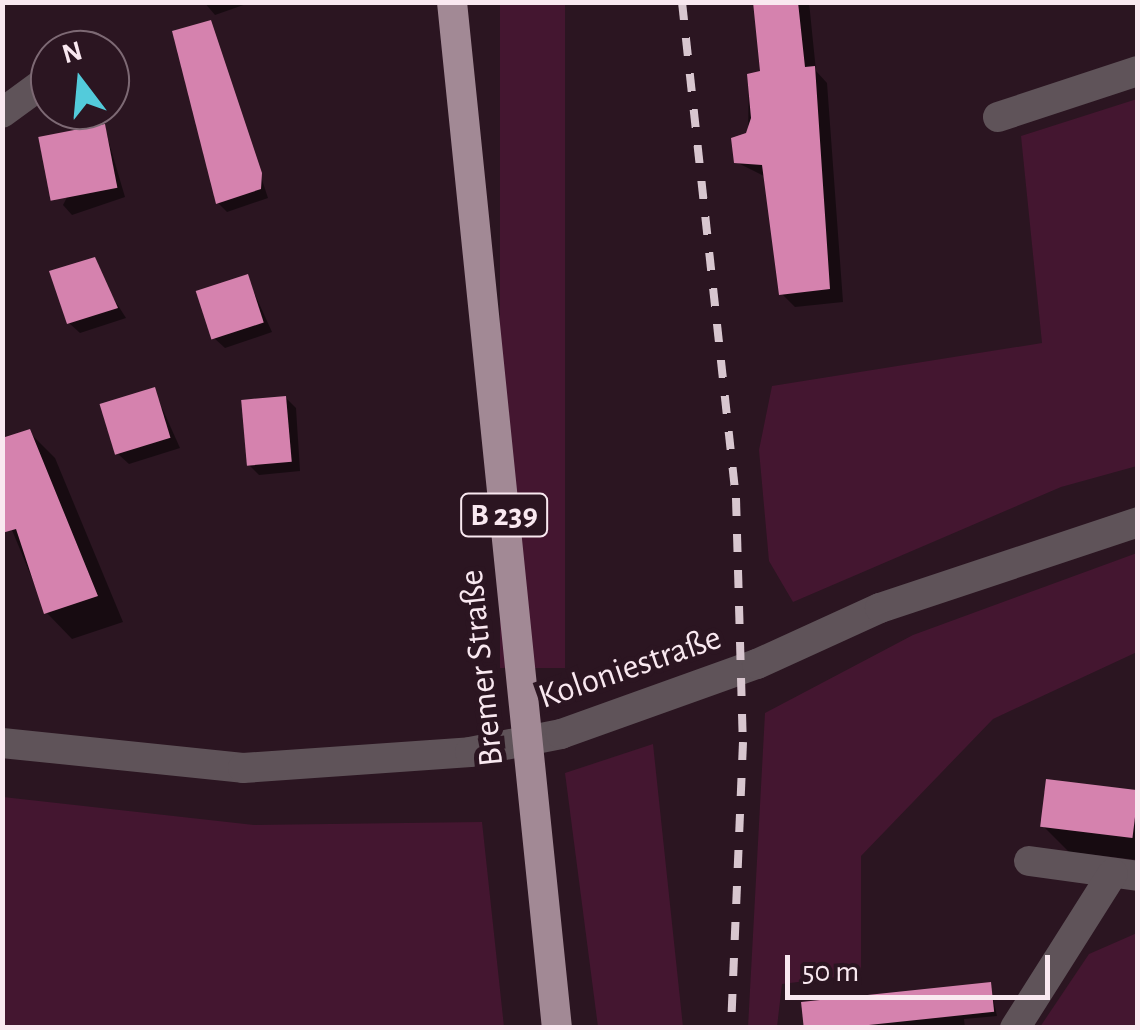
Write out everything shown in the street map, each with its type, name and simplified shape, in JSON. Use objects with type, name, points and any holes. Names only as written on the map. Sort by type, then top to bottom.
[{"type":"main road","name":"Bremer Straße","points":[[452,2],[557,1028]]},
{"type":"street","points":[[998,117],[1138,71]]},
{"type":"street","points":[[2,113],[30,93]]},
{"type":"street","name":"Koloniestraße","points":[[2,743],[243,768],[381,760],[561,734],[849,622],[1138,522]]},
{"type":"street","points":[[1015,1028],[1125,875],[1029,861]]},
{"type":"shaded area","points":[[500,3],[565,3],[565,668],[500,668]]},
{"type":"shaded area","points":[[1137,99],[1137,466],[1061,487],[793,602],[769,561],[759,450],[772,386],[1042,343],[1021,136]]},
{"type":"shaded area","points":[[1137,553],[1137,652],[993,719],[861,856],[861,974],[782,984],[777,1027],[748,1027],[765,713],[913,635]]},
{"type":"shaded area","points":[[653,744],[683,1027],[598,1027],[565,773]]},
{"type":"shaded area","points":[[3,797],[254,825],[482,822],[504,1027],[3,1027]]},
{"type":"shaded area","points":[[1137,933],[1137,1027],[1040,1027],[1089,954]]},
{"type":"building","points":[[753,2],[798,2],[805,67],[815,66],[830,289],[779,295],[762,165],[734,163],[731,138],[746,133],[751,118],[747,74],[760,71]]},
{"type":"building","points":[[211,20],[262,173],[261,189],[216,204],[172,31]]},
{"type":"building","points":[[74,130],[106,130],[117,188],[51,201],[38,137]]},
{"type":"building","points":[[95,257],[118,308],[67,324],[49,271]]},
{"type":"building","points":[[248,274],[264,323],[211,339],[196,291]]},
{"type":"building","points":[[155,387],[170,438],[115,455],[100,404]]},
{"type":"building","points":[[286,396],[292,462],[247,466],[241,400]]},
{"type":"building","points":[[30,429],[98,596],[44,614],[16,529],[2,533],[2,438]]},
{"type":"building","points":[[1046,779],[1138,790],[1132,838],[1040,827]]},
{"type":"building","points":[[991,982],[994,1012],[840,1028],[804,1028],[801,1002]]},
{"type":"railway","points":[[682,2],[736,498],[743,742],[731,1028]]}]
